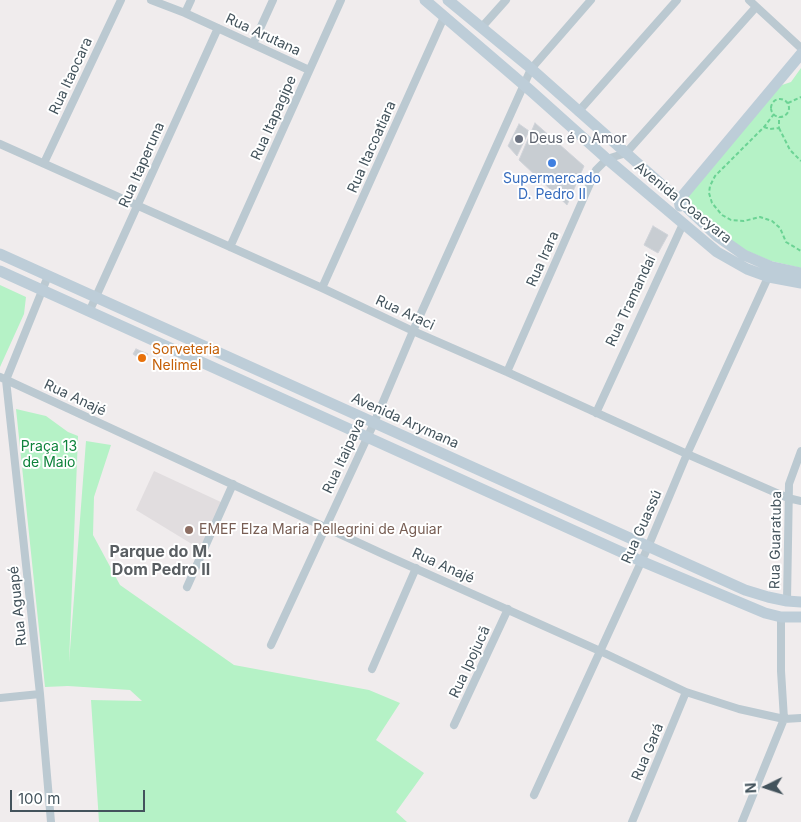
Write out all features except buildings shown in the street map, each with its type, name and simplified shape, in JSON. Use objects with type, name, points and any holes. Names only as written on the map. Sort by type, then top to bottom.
[{"type":"main road","name":"Avenida Coacyara","points":[[425,0],[717,252],[747,269],[801,273]]},
{"type":"main road","name":"Avenida Coacyara","points":[[448,0],[531,69],[717,236],[771,272],[801,283]]},
{"type":"main road","points":[[683,224],[679,200],[801,54]]},
{"type":"main road","name":"Avenida Arymana","points":[[0,254],[745,590],[768,598],[801,602]]},
{"type":"main road","points":[[0,271],[641,561],[765,613],[781,617],[801,617]]},
{"type":"street","name":"Rua Itaocara","points":[[44,163],[121,0]]},
{"type":"street","name":"Rua Arutana","points":[[151,0],[218,28],[309,70]]},
{"type":"street","points":[[185,14],[191,0]]},
{"type":"street","points":[[253,44],[273,0]]},
{"type":"street","name":"Rua Itapagipe","points":[[230,247],[342,0]]},
{"type":"street","points":[[481,28],[506,0]]},
{"type":"street","name":"Rua Itaipava","points":[[270,645],[374,423],[413,331],[531,69],[591,0]]},
{"type":"street","points":[[578,112],[677,0]]},
{"type":"street","points":[[749,0],[801,48]]},
{"type":"street","points":[[607,159],[626,153],[756,7]]},
{"type":"street","name":"Rua Itacoatiara","points":[[322,288],[444,17]]},
{"type":"street","name":"Rua Itaperuna","points":[[89,312],[218,28]]},
{"type":"street","name":"Rua Araci","points":[[0,144],[687,454],[788,498],[801,501]]},
{"type":"street","name":"Rua Irara","points":[[507,372],[596,170],[607,159]]},
{"type":"street","name":"Rua Tramandaí","points":[[596,413],[683,224]]},
{"type":"street","name":"Rua Guassú","points":[[534,795],[771,272]]},
{"type":"street","name":"Rua Aguapé","points":[[48,276],[3,378],[40,694],[51,822]]},
{"type":"street","name":"Rua Anajé","points":[[3,378],[324,527],[600,650],[686,692],[739,709],[784,719],[801,718]]},
{"type":"street","name":"Rua Guaratuba","points":[[787,601],[788,498],[792,472],[801,451]]},
{"type":"street","points":[[187,588],[233,484]]},
{"type":"street","points":[[372,669],[416,568]]},
{"type":"street","name":"Rua Ipojucã","points":[[454,725],[508,609]]},
{"type":"street","points":[[742,822],[784,719],[780,671],[781,617]]},
{"type":"street","name":"Rua Gará","points":[[632,822],[686,692]]},
{"type":"street","points":[[0,698],[40,694]]},
{"type":"path","points":[[788,103],[801,97]]},
{"type":"path","points":[[783,99],[788,103],[789,111],[785,116],[779,117],[774,114],[771,106],[774,101],[783,99]]},
{"type":"path","points":[[774,114],[764,127],[715,176],[709,193],[716,210],[731,220],[760,217],[772,221],[780,228],[786,242],[801,251]]},
{"type":"path","points":[[779,117],[779,128],[790,150],[801,161]]},
{"type":"path","points":[[764,127],[770,129],[779,128]]},
{"type":"shaded area","name":"EMEF Elza Maria Pellegrini de Aguiar","points":[[154,471],[223,503],[200,549],[136,510]]},
{"type":"green space","points":[[801,68],[801,268],[771,261],[742,249],[721,235],[684,201],[779,86],[791,82]]},
{"type":"green space","points":[[0,285],[26,297],[24,314],[0,367]]},
{"type":"green space","name":"Praça 13 de Maio","points":[[16,409],[46,416],[68,432],[78,436],[69,663],[86,441],[111,445],[94,497],[93,535],[120,585],[234,665],[369,690],[400,703],[376,740],[424,773],[396,812],[407,822],[99,822],[91,700],[142,701],[130,690],[68,686],[45,687]]},
{"type":"place","name":"Deus é o Amor","points":[[519,139]]},
{"type":"place","name":"Supermercado D. Pedro II","points":[[552,163]]},
{"type":"place","name":"Sorveteria Nelimel","points":[[142,358]]},
{"type":"place","name":"EMEF Elza Maria Pellegrini de Aguiar","points":[[189,530]]},
{"type":"district","name":"Parque do M. Dom Pedro II","points":[[161,561]]}]
